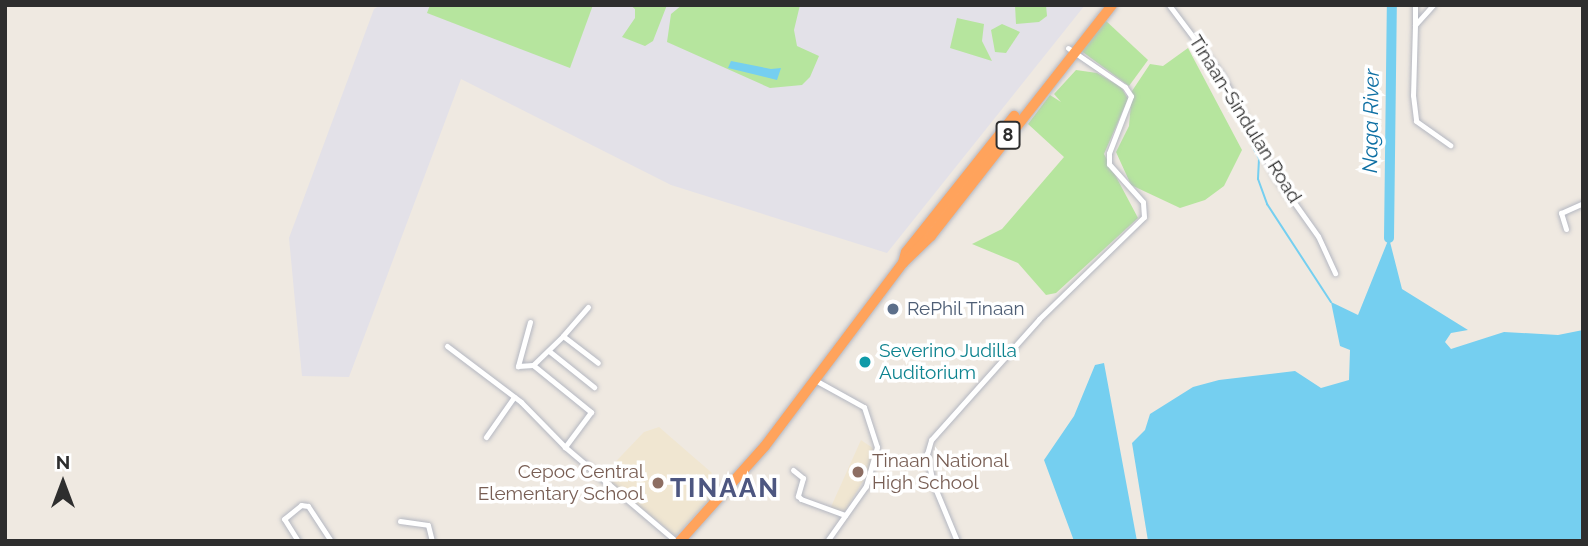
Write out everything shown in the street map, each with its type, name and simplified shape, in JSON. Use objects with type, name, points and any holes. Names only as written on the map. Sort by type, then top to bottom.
[{"type":"highway","name":"8","points":[[1071,50],[1103,5]]},
{"type":"highway","name":"8","points":[[678,541],[742,474],[903,263],[906,252],[1071,50],[1112,5]]},
{"type":"street","name":"Tinaan-Sindulan Road","points":[[1169,5],[1221,74],[1276,177],[1318,236],[1335,273]]},
{"type":"street","points":[[1415,5],[1416,121],[1450,145]]},
{"type":"street","points":[[1415,24],[1433,5]]},
{"type":"street","points":[[957,541],[933,483],[927,454],[931,440],[953,410],[1039,318],[1144,218],[1143,202],[1110,164],[1109,153],[1131,96],[1125,87],[1071,50]]},
{"type":"street","points":[[1566,229],[1561,213],[1583,203]]},
{"type":"street","points":[[530,322],[517,359],[523,368],[533,365],[550,351],[588,307]]},
{"type":"street","points":[[563,336],[598,363]]},
{"type":"street","points":[[447,346],[514,397],[565,447],[678,541]]},
{"type":"street","points":[[550,351],[594,387]]},
{"type":"street","points":[[533,365],[591,412],[565,447]]},
{"type":"street","points":[[815,380],[864,407],[874,432],[874,468],[827,541]]},
{"type":"street","points":[[486,437],[514,397]]},
{"type":"street","points":[[793,470],[803,478],[798,496],[801,499],[845,515]]},
{"type":"street","points":[[298,541],[284,519],[301,505],[309,506],[331,541]]},
{"type":"street","points":[[400,521],[428,525],[432,541]]},
{"type":"shaded area","points":[[381,5],[1085,5],[887,253],[671,185],[461,79],[349,377],[302,376],[289,238],[374,9]]},
{"type":"shaded area","name":"Cepoc Central Elementary School","points":[[659,427],[712,473],[699,490],[710,499],[676,536],[602,476],[644,432]]},
{"type":"shaded area","name":"Tinaan National High School","points":[[861,440],[874,449],[872,466],[844,513],[830,509]]},
{"type":"green space","points":[[430,5],[593,5],[570,68],[427,13]]},
{"type":"green space","points":[[630,5],[667,5],[653,41],[645,46],[622,37],[635,18],[635,9]]},
{"type":"green space","points":[[682,5],[800,5],[794,30],[797,46],[819,56],[810,77],[802,85],[770,88],[667,42],[671,14]]},
{"type":"green space","points":[[1015,5],[1046,5],[1047,16],[1039,22],[1016,24]]},
{"type":"green space","points":[[957,18],[984,24],[982,41],[992,61],[950,48]]},
{"type":"green space","points":[[1105,20],[1148,60],[1129,86],[1080,50]]},
{"type":"green space","points":[[1002,24],[1020,32],[1006,53],[995,52],[991,30]]},
{"type":"green space","points":[[1188,48],[1242,150],[1224,186],[1205,200],[1180,208],[1131,185],[1116,152],[1129,126],[1132,91],[1150,64],[1163,66]]},
{"type":"green space","points":[[1076,70],[1097,73],[1121,87],[1128,99],[1104,154],[1138,218],[1056,293],[1046,295],[1018,263],[972,244],[1002,229],[1064,157],[1028,124],[1050,95],[1061,102],[1054,94]]},
{"type":"water","points":[[731,61],[771,69],[781,68],[777,80],[728,68]]},
{"type":"water","points":[[1389,238],[1402,289],[1468,330],[1451,333],[1445,342],[1451,349],[1504,332],[1558,335],[1583,330],[1583,541],[1148,541],[1132,443],[1145,430],[1150,414],[1193,387],[1219,380],[1295,371],[1321,388],[1349,380],[1350,350],[1340,346],[1331,302],[1358,315]]},
{"type":"water","points":[[1104,363],[1137,541],[1074,541],[1044,460],[1074,416],[1095,365]]},
{"type":"waterway","name":"Naga River","points":[[1389,238],[1392,5]]},
{"type":"waterway","points":[[1211,65],[1259,159],[1258,179],[1267,204],[1331,302]]},
{"type":"place","name":"RePhil Tinaan","points":[[893,309]]},
{"type":"place","name":"Severino Judilla Auditorium","points":[[865,362]]},
{"type":"place","name":"Tinaan National High School","points":[[858,472]]},
{"type":"place","name":"Cepoc Central Elementary School","points":[[658,483]]},
{"type":"district","name":"TINAAN","points":[[725,489]]}]
